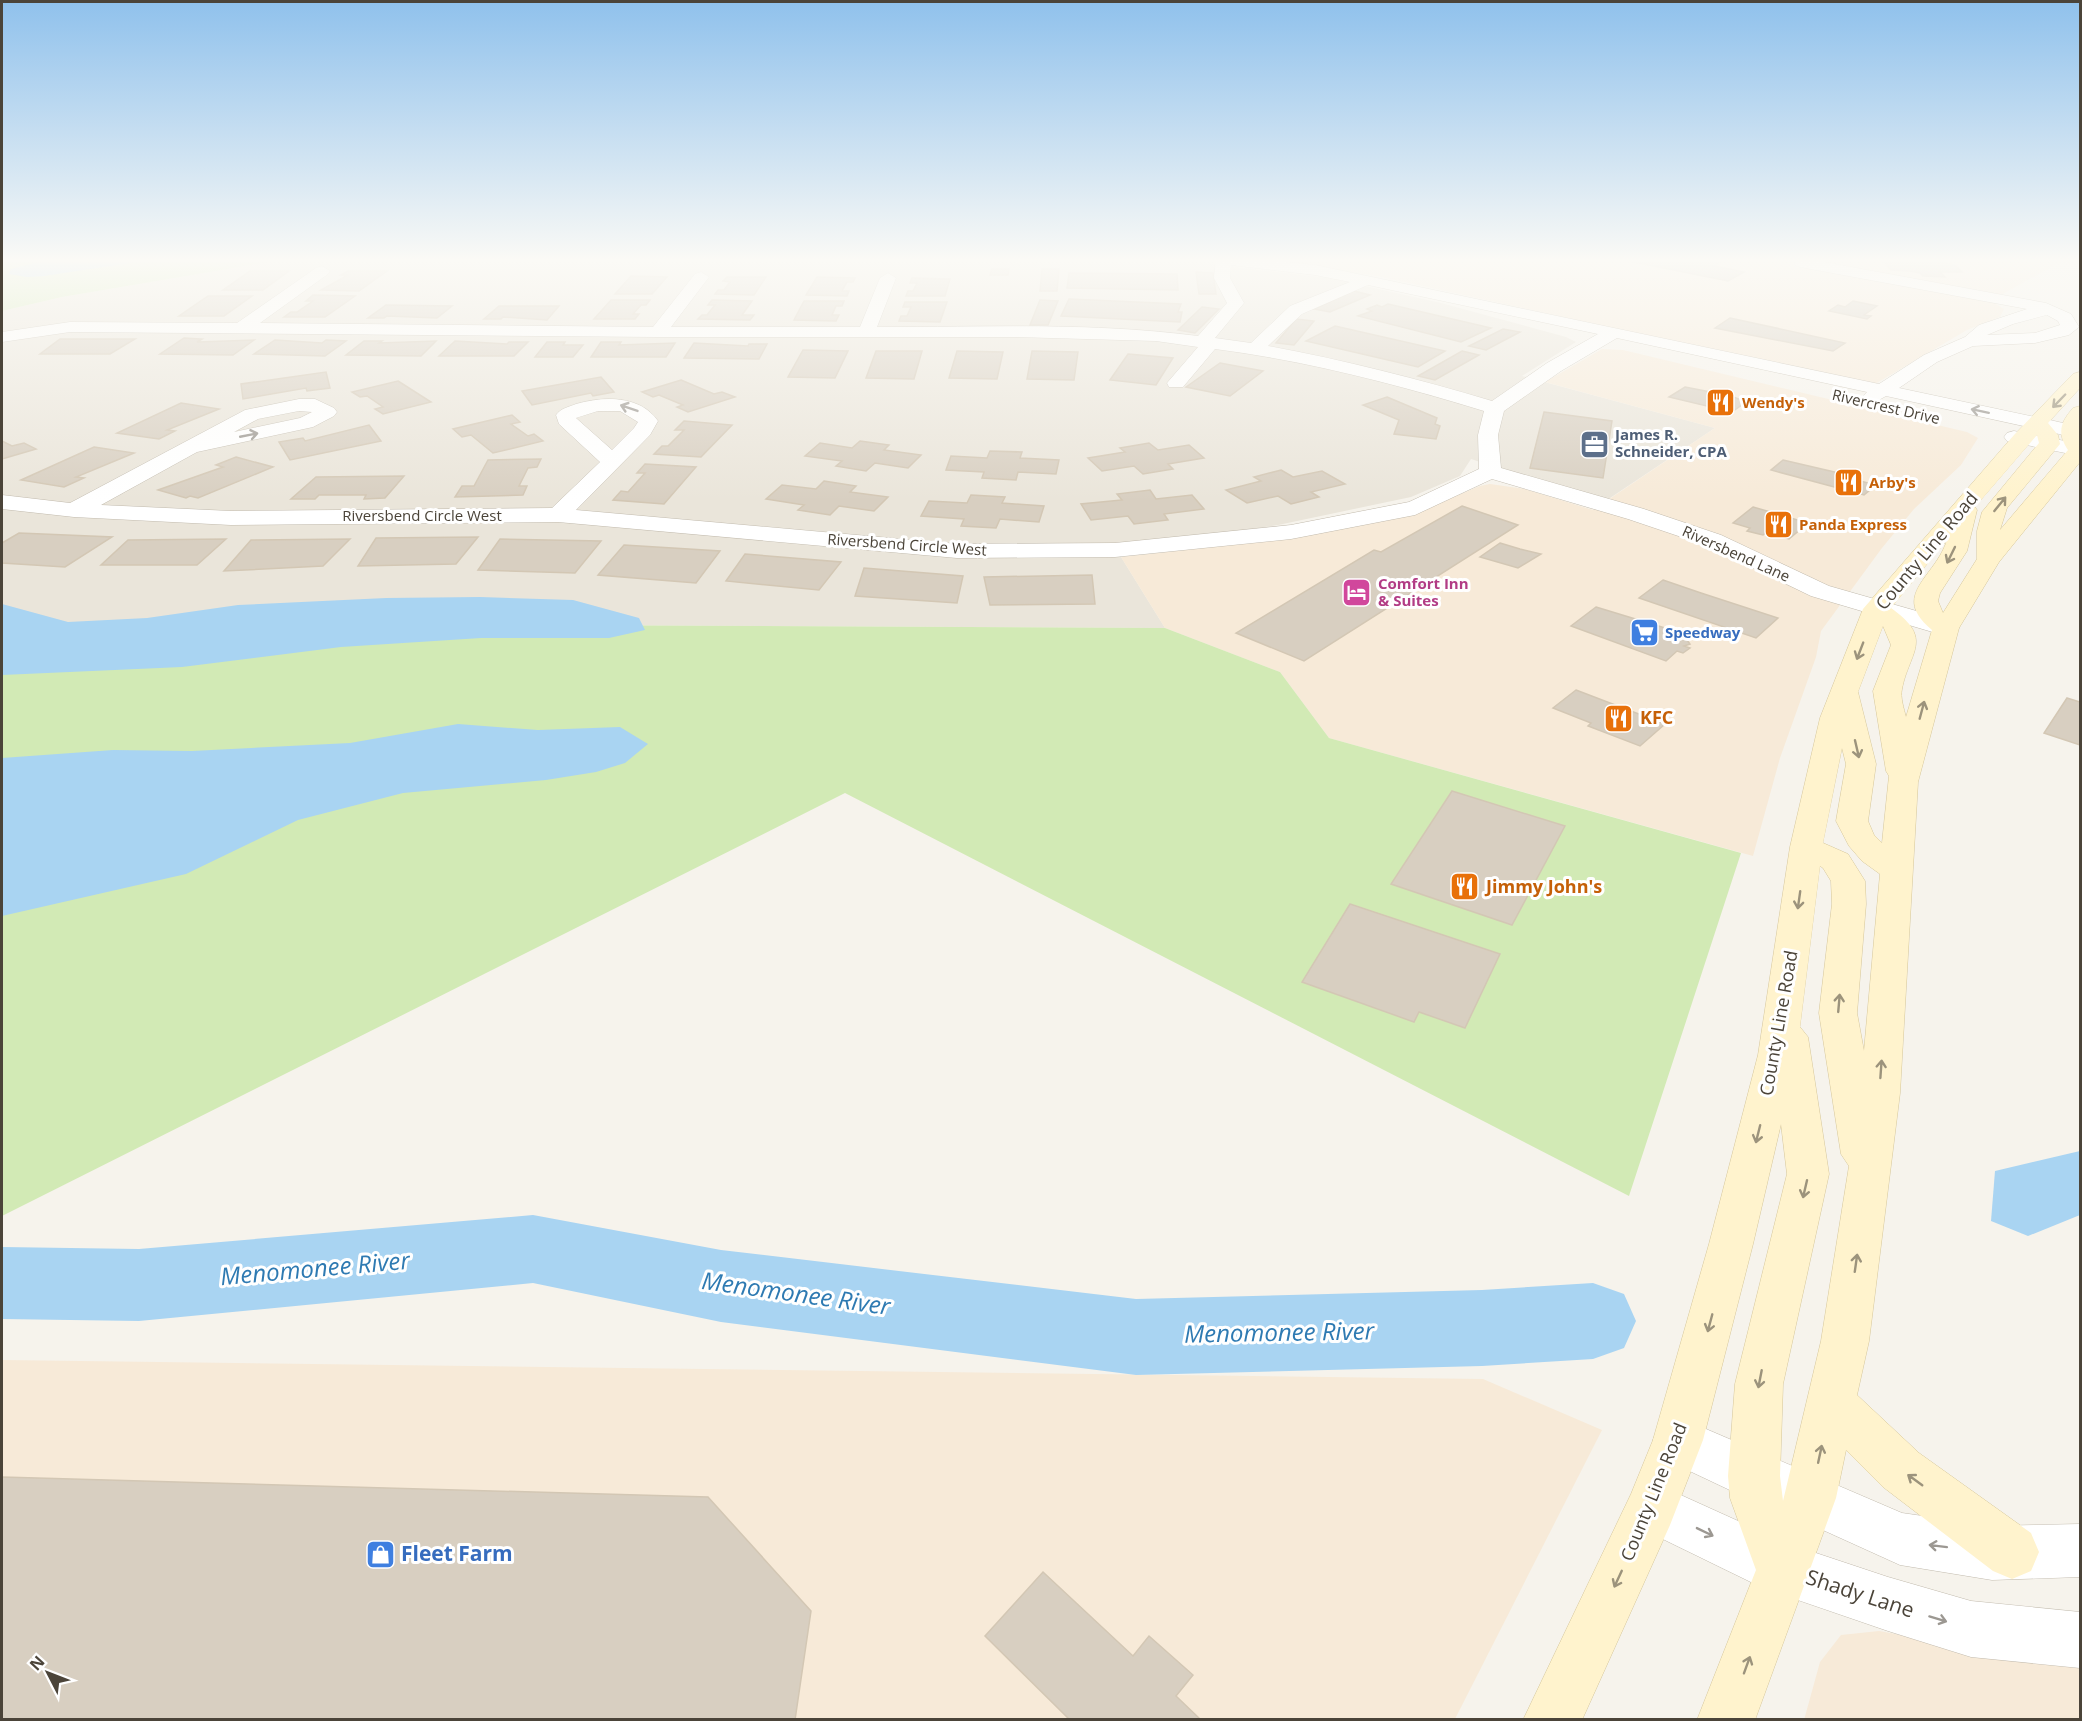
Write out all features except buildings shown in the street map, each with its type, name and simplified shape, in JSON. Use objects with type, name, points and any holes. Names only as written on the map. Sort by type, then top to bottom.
[{"type":"main road","name":"County Line Road","points":[[1726,1719],[1810,1498],[1845,1341],[1880,1093],[1903,782],[1946,628],[2062,440],[2080,378]]},
{"type":"main road","points":[[2062,440],[2080,412]]},
{"type":"main road","name":"County Line Road","points":[[1552,1719],[1652,1507],[1678,1440],[1775,1066],[1806,847],[1834,718],[1876,609],[1969,500],[2062,440]]},
{"type":"main road","points":[[1946,628],[1932,619],[1925,609],[1925,597],[1953,555],[1969,500]]},
{"type":"main road","points":[[1876,609],[1893,621],[1901,633],[1904,645],[1887,691],[1903,782]]},
{"type":"main road","points":[[1844,692],[1861,764],[1852,821],[1860,839],[1896,870]]},
{"type":"main road","points":[[1806,847],[1896,870]]},
{"type":"main road","points":[[1806,847],[1836,861],[1848,881],[1849,904],[1838,1013],[1867,1185]]},
{"type":"main road","points":[[1782,1569],[1756,1498],[1754,1476],[1759,1384],[1808,1174],[1784,1007]]},
{"type":"main road","points":[[1831,1403],[1902,1470],[2012,1552]]},
{"type":"street","points":[[1190,340],[1256,349],[1356,369],[1495,408]]},
{"type":"street","points":[[1256,349],[1265,340]]},
{"type":"street","points":[[1490,472],[1488,435],[1495,408],[1554,367],[1602,340]]},
{"type":"street","name":"Rivercrest Drive","points":[[1623,340],[2062,440]]},
{"type":"street","points":[[1874,397],[1913,368],[1940,353],[1971,340]]},
{"type":"street","points":[[1980,340],[2003,340]]},
{"type":"street","points":[[1176,383],[1207,348],[1203,342]]},
{"type":"street","points":[[74,510],[252,414],[299,405],[315,405],[327,412],[306,423],[192,447]]},
{"type":"street","points":[[558,516],[612,462]]},
{"type":"street","name":"Riversbend Circle West","points":[[2,502],[74,510],[231,518],[558,516],[957,552],[1115,550],[1291,532],[1415,508],[1490,472]]},
{"type":"street","name":"Riversbend Lane","points":[[1490,472],[1636,514],[1713,540],[1820,591],[1946,628]]},
{"type":"street","points":[[1678,1440],[1754,1476],[1810,1498],[1900,1539],[1992,1553],[2080,1551]]},
{"type":"street","name":"Shady Lane","points":[[1652,1507],[1782,1569],[1971,1629],[2080,1640]]},
{"type":"shaded area","points":[[2,340],[1573,340],[1576,342],[1522,376],[1715,428],[1604,502],[1471,459],[1460,476],[1411,497],[1278,525],[1196,537],[1116,543],[1121,557],[1165,628],[527,625],[2,653]]},
{"type":"shaded area","points":[[1669,340],[1949,340],[1875,384]]},
{"type":"shaded area","points":[[1602,349],[1623,350],[1967,432],[1978,438],[1961,465],[1914,509],[1882,548],[1821,631],[1816,657],[1780,758],[1753,856],[1329,738],[1280,672],[1165,628],[1121,557],[1285,539],[1429,507],[1490,484],[1525,489],[1593,510],[1715,428],[1545,382]]},
{"type":"shaded area","points":[[2,1360],[1483,1379],[1602,1430],[1455,1719],[2,1720]]},
{"type":"shaded area","points":[[1879,1631],[2002,1653],[2080,1657],[2080,1719],[1804,1720],[1820,1662],[1841,1635]]},
{"type":"green space","points":[[527,625],[1165,628],[1280,672],[1329,738],[1741,853],[1629,1196],[845,793],[2,1216],[2,653]]},
{"type":"water","points":[[480,597],[573,600],[639,618],[645,630],[609,638],[481,638],[341,647],[182,667],[2,675],[2,604],[68,622],[147,618],[238,605],[386,598]]},
{"type":"water","points":[[458,724],[538,730],[620,727],[648,744],[625,763],[596,772],[546,780],[403,793],[298,820],[186,874],[2,916],[2,758],[113,750],[192,751],[350,743]]},
{"type":"water","points":[[2080,1151],[2080,1215],[2028,1236],[1991,1221],[1995,1171]]},
{"type":"waterway","name":"Menomonee River","points":[[2,1283],[139,1285],[533,1249],[721,1286],[1136,1337],[1482,1328],[1593,1321]]},
{"type":"place","name":"Wendy's","points":[[1721,403]]},
{"type":"place","name":"James R. Schneider, CPA","points":[[1594,444]]},
{"type":"place","name":"Arby's","points":[[1848,483]]},
{"type":"place","name":"Panda Express","points":[[1778,525]]},
{"type":"place","name":"Comfort Inn & Suites","points":[[1357,593]]},
{"type":"place","name":"Speedway","points":[[1644,633]]},
{"type":"place","name":"KFC","points":[[1619,718]]},
{"type":"place","name":"Jimmy John's","points":[[1465,887]]},
{"type":"place","name":"Fleet Farm","points":[[380,1554]]}]
